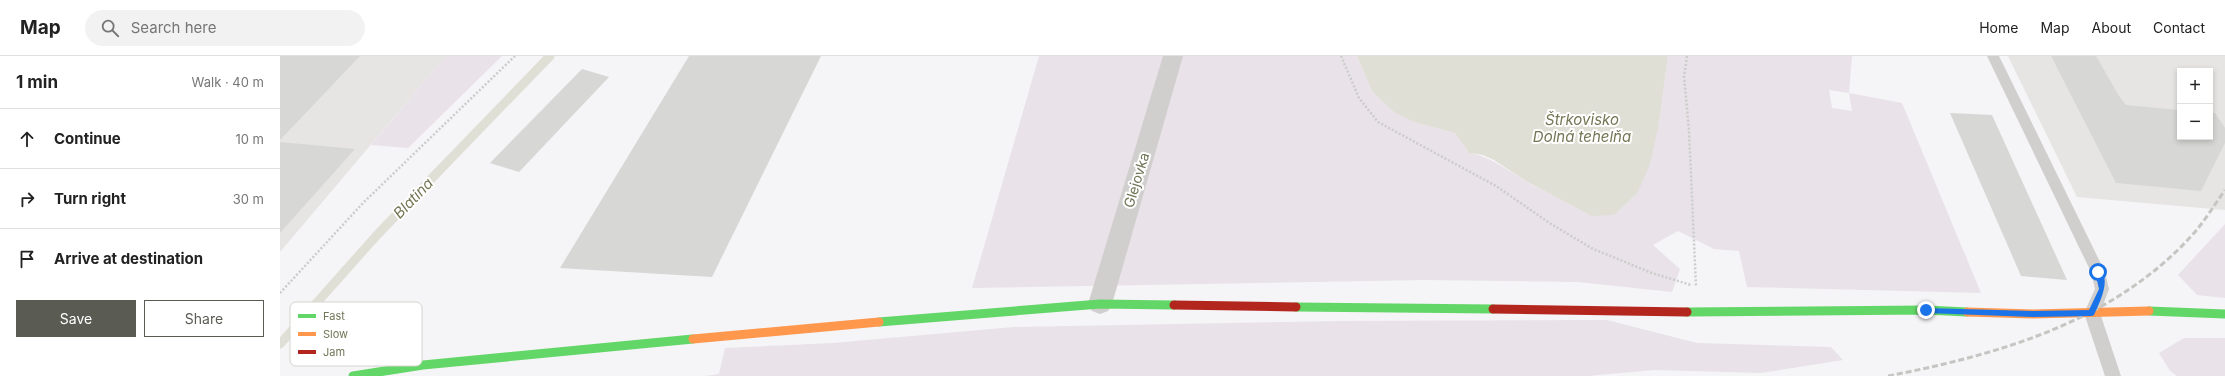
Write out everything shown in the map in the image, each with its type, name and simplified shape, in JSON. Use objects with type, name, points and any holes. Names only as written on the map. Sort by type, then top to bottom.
[{"type":"street","name":"Glejovka","points":[[1100,304],[1173,56]]},
{"type":"street","points":[[353,376],[460,362],[930,317],[1100,304],[1702,312],[1926,310],[2033,314],[2168,312],[2225,314]]},
{"type":"lane","points":[[1993,56],[2098,272],[2102,289],[2092,313],[2113,376]]},
{"type":"path","points":[[280,293],[363,203],[515,56]]},
{"type":"path","points":[[1341,56],[1359,98],[1378,122],[1421,147],[1496,186],[1551,224],[1593,249],[1652,273],[1695,286]]},
{"type":"path","points":[[1686,56],[1684,77],[1689,130],[1695,286],[1702,312]]},
{"type":"shaded area","points":[[280,56],[446,56],[280,252]]},
{"type":"shaded area","points":[[446,56],[502,56],[408,148],[371,145]]},
{"type":"shaded area","points":[[1039,56],[1357,56],[1372,91],[1414,122],[1455,133],[1469,153],[1491,160],[1574,207],[1638,192],[1654,141],[1668,56],[1852,56],[1849,93],[1902,103],[1981,293],[1747,287],[1739,251],[1714,249],[1678,231],[1653,245],[1680,269],[1672,292],[1578,282],[1424,280],[972,288]],"holes":[[[1829,90],[1849,93],[1852,111],[1832,108]]]},
{"type":"shaded area","points":[[2008,56],[2225,56],[2225,210],[2077,197]]},
{"type":"shaded area","points":[[2225,224],[2225,298],[2197,295],[2178,275]]},
{"type":"shaded area","points":[[1607,320],[1697,343],[1831,347],[1843,360],[1761,373],[1654,370],[1588,376],[705,376],[719,374],[725,348],[833,343],[1014,327],[1338,321]]},
{"type":"shaded area","points":[[2184,338],[2225,338],[2225,376],[2177,376],[2170,371],[2159,353]]},
{"type":"water","name":"Štrkovisko Dolná tehelňa","points":[[1357,56],[1668,56],[1658,128],[1650,164],[1638,192],[1614,215],[1592,216],[1526,181],[1494,160],[1483,155],[1469,153],[1455,133],[1414,122],[1394,112],[1372,91]]},
{"type":"building","points":[[280,56],[360,56],[280,140]]},
{"type":"building","points":[[689,56],[821,56],[712,277],[560,268]]},
{"type":"building","points":[[2051,56],[2096,56],[2119,96],[2126,105],[2177,110],[2177,140],[2213,140],[2213,113],[2215,113],[2225,128],[2225,143],[2201,191],[2116,183]]},
{"type":"building","points":[[582,69],[609,77],[519,172],[490,163]]},
{"type":"building","points":[[1950,113],[1992,115],[2067,280],[2021,276]]},
{"type":"building","points":[[280,142],[355,149],[280,233]]},
{"type":"waterway","name":"Blatina","points":[[317,302],[377,235],[550,56]]},
{"type":"waterway","name":"Blatina","points":[[280,344],[290,333]]},
{"type":"railway","points":[[1888,376],[1973,357],[2054,329],[2093,311],[2130,289],[2164,263],[2195,232],[2225,190]]},
{"type":"traffic: fast","points":[[879,322],[1100,304],[1174,305]]},
{"type":"traffic: fast","points":[[1296,307],[1493,309]]},
{"type":"traffic: fast","points":[[1687,312],[1926,310],[1967,312]]},
{"type":"traffic: fast","points":[[2149,311],[2225,314]]},
{"type":"traffic: fast","points":[[422,365],[693,339]]},
{"type":"traffic: fast","points":[[353,376],[417,366]]},
{"type":"traffic: slow","points":[[1967,312],[2033,314],[2149,311]]},
{"type":"traffic: slow","points":[[693,339],[879,322]]},
{"type":"traffic: jam","points":[[1174,305],[1296,307]]},
{"type":"traffic: jam","points":[[1493,309],[1687,312]]},
{"type":"route","points":[[1926,310],[2033,314],[2092,313],[2102,289],[2098,272]]}]
